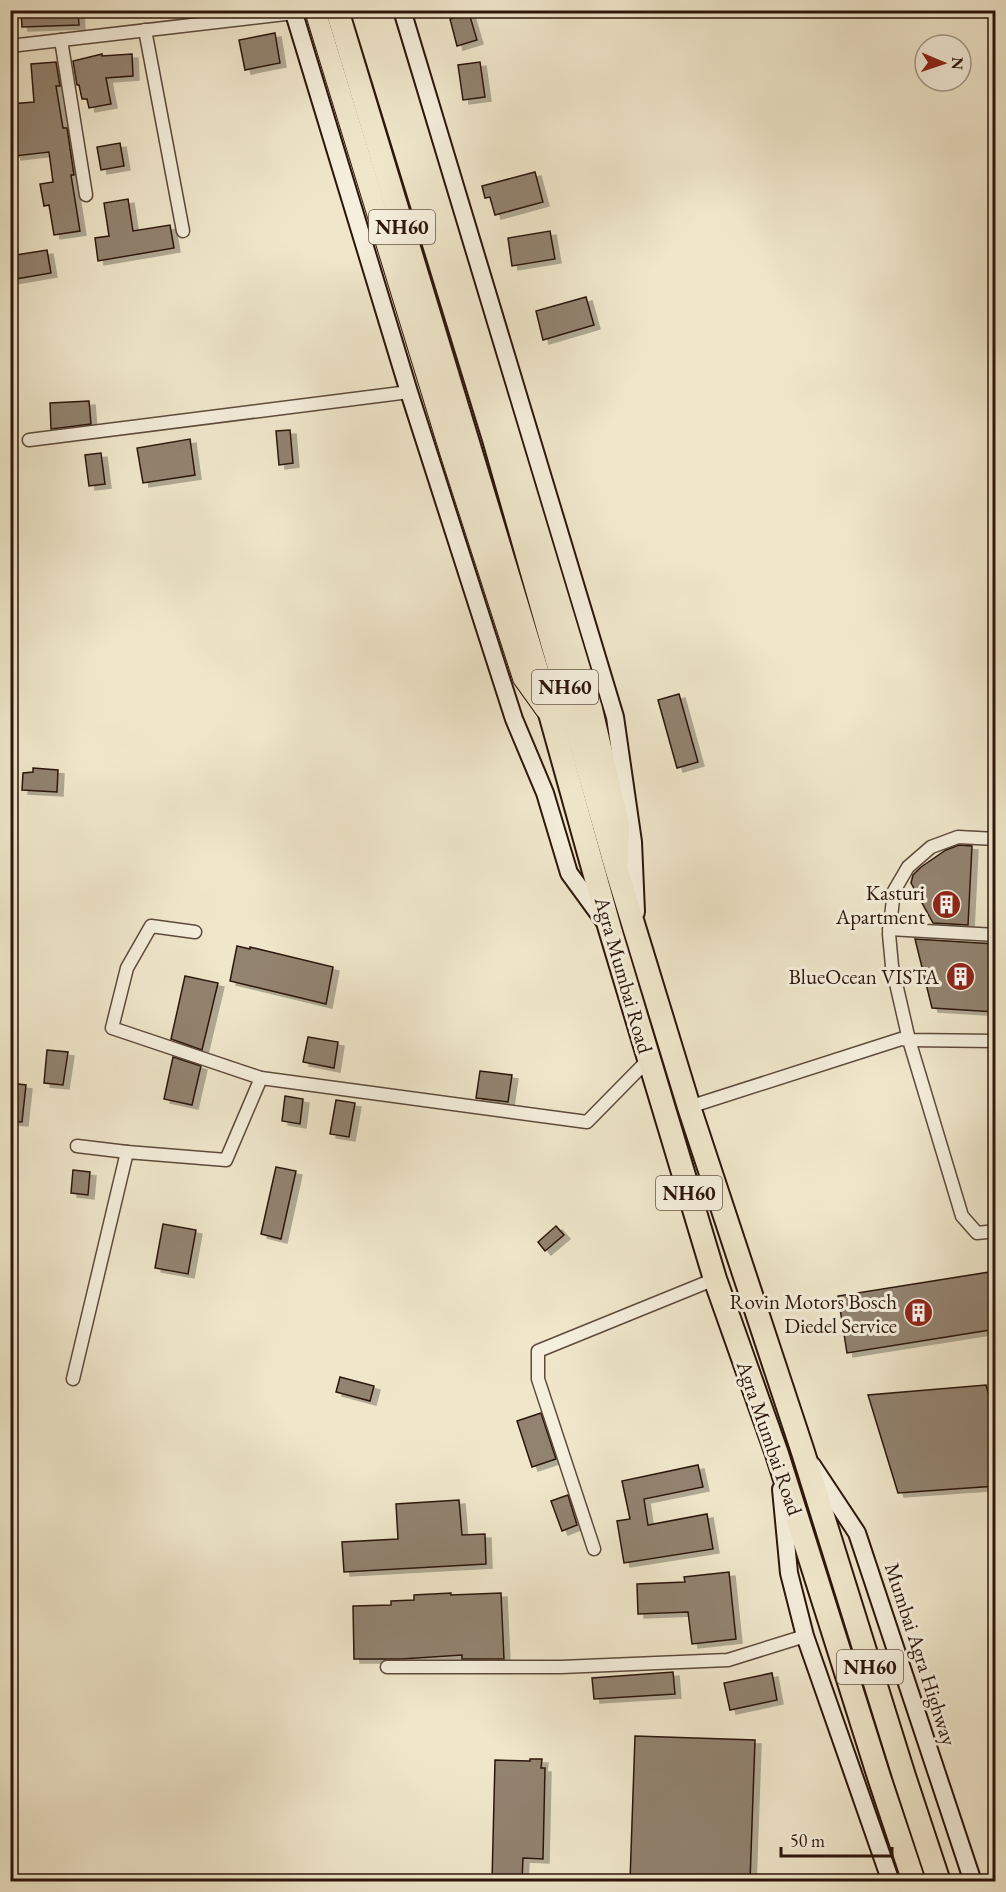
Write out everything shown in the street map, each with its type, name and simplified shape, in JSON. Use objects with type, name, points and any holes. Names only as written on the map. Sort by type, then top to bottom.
[{"type":"highway","name":"NH60","points":[[337,10],[551,717]]},
{"type":"highway","name":"NH60","points":[[362,10],[494,439],[637,934]]},
{"type":"highway","name":"Agra Mumbai Road","points":[[551,717],[648,1060],[716,1279],[777,1454],[914,1881]]},
{"type":"highway","name":"Agra Mumbai Road","points":[[637,934],[689,1107],[803,1452],[939,1881]]},
{"type":"main road","points":[[315,10],[447,444],[523,678],[551,717]]},
{"type":"main road","points":[[381,10],[592,709],[619,825],[617,871]]},
{"type":"street","points":[[402,10],[615,717],[633,842],[637,934]]},
{"type":"street","points":[[10,46],[294,12],[409,392],[514,719],[545,793],[569,873],[610,929]]},
{"type":"street","points":[[145,30],[183,231]]},
{"type":"street","points":[[61,40],[87,195]]},
{"type":"street","points":[[29,440],[409,392]]},
{"type":"street","points":[[996,839],[958,837],[931,847],[908,867],[894,891],[889,929],[892,966],[909,1040],[962,1216],[977,1233],[996,1231]]},
{"type":"street","points":[[195,932],[151,926],[127,968],[112,1028],[261,1078],[587,1122],[648,1060]]},
{"type":"street","points":[[889,929],[996,935]]},
{"type":"street","points":[[689,1107],[901,1039],[996,1041]]},
{"type":"street","points":[[77,1146],[226,1160],[261,1078]]},
{"type":"street","points":[[73,1379],[127,1152]]},
{"type":"street","points":[[594,1549],[538,1379],[538,1351],[716,1279]]},
{"type":"street","name":"Mumbai Agra Highway","points":[[803,1452],[857,1533],[973,1881]]},
{"type":"street","points":[[777,1454],[789,1573],[805,1636],[891,1881]]},
{"type":"street","points":[[387,1667],[561,1667],[728,1660],[805,1636]]},
{"type":"building","points":[[21,10],[78,10],[79,25],[22,27]]},
{"type":"building","points":[[469,13],[477,40],[457,46],[450,19]]},
{"type":"building","points":[[275,33],[280,63],[245,70],[239,40]]},
{"type":"building","points":[[102,54],[102,56],[132,54],[133,76],[106,78],[111,104],[89,108],[87,99],[82,99],[79,85],[77,85],[73,61]]},
{"type":"building","points":[[56,62],[60,86],[56,86],[63,128],[67,128],[74,175],[71,175],[80,231],[54,235],[49,205],[44,206],[40,184],[53,182],[49,152],[15,156],[15,153],[10,153],[10,104],[34,102],[31,64]]},
{"type":"building","points":[[480,62],[485,97],[463,100],[458,65]]},
{"type":"building","points":[[120,143],[124,166],[101,170],[97,147]]},
{"type":"building","points":[[535,172],[543,202],[495,215],[490,197],[485,198],[482,186]]},
{"type":"building","points":[[128,199],[133,231],[170,225],[174,248],[98,261],[95,238],[109,236],[104,203]]},
{"type":"building","points":[[550,231],[555,259],[512,266],[508,238]]},
{"type":"building","points":[[47,250],[51,273],[10,280],[10,256]]},
{"type":"building","points":[[586,297],[594,325],[543,340],[536,311]]},
{"type":"building","points":[[89,401],[91,424],[51,429],[50,403]]},
{"type":"building","points":[[290,430],[293,463],[279,465],[276,431]]},
{"type":"building","points":[[190,439],[195,475],[143,483],[137,448]]},
{"type":"building","points":[[101,453],[105,484],[89,486],[85,455]]},
{"type":"building","points":[[679,694],[698,762],[677,768],[658,700]]},
{"type":"building","points":[[33,768],[58,770],[57,792],[22,790],[23,773],[33,772]]},
{"type":"building","name":"Kasturi Apartment","points":[[959,845],[972,846],[968,925],[933,923],[911,883],[913,875],[946,850]]},
{"type":"building","name":"BlueOcean VISTA","points":[[915,939],[996,944],[996,1012],[932,1008]]},
{"type":"building","points":[[237,946],[250,949],[250,947],[333,967],[326,1004],[230,981]]},
{"type":"building","points":[[185,976],[218,983],[202,1050],[171,1039]]},
{"type":"building","points":[[308,1037],[338,1042],[334,1068],[303,1062]]},
{"type":"building","points":[[47,1050],[68,1052],[63,1085],[44,1083]]},
{"type":"building","points":[[173,1057],[201,1066],[192,1105],[164,1099]]},
{"type":"building","points":[[480,1071],[512,1075],[508,1102],[476,1098]]},
{"type":"building","points":[[10,1083],[26,1085],[22,1122],[10,1121]]},
{"type":"building","points":[[285,1096],[303,1099],[300,1124],[282,1121]]},
{"type":"building","points":[[336,1100],[355,1103],[349,1137],[330,1134]]},
{"type":"building","points":[[276,1167],[296,1171],[281,1239],[261,1234]]},
{"type":"building","points":[[73,1170],[90,1172],[88,1195],[71,1193]]},
{"type":"building","points":[[163,1224],[196,1230],[188,1274],[155,1268]]},
{"type":"building","points":[[556,1226],[564,1235],[545,1251],[538,1242]]},
{"type":"building","name":"Rovin Motors Bosch Diedel Service","points":[[996,1271],[996,1329],[847,1353],[838,1296]]},
{"type":"building","points":[[340,1377],[374,1386],[370,1401],[336,1392]]},
{"type":"building","points":[[986,1385],[996,1422],[996,1486],[898,1493],[868,1395]]},
{"type":"building","points":[[541,1413],[556,1459],[532,1467],[517,1421]]},
{"type":"building","points":[[698,1465],[703,1487],[644,1499],[648,1525],[707,1514],[713,1549],[624,1563],[617,1521],[630,1519],[622,1481]]},
{"type":"building","points":[[568,1495],[577,1525],[562,1531],[551,1501]]},
{"type":"building","points":[[459,1500],[462,1535],[485,1534],[486,1564],[344,1572],[342,1542],[398,1539],[396,1504]]},
{"type":"building","points":[[729,1572],[736,1639],[692,1644],[688,1612],[638,1614],[637,1584],[685,1582],[684,1577]]},
{"type":"building","points":[[451,1593],[451,1595],[501,1593],[504,1659],[462,1659],[462,1655],[354,1659],[353,1606],[391,1605],[391,1601],[414,1600],[414,1595]]},
{"type":"building","points":[[673,1672],[675,1694],[594,1699],[592,1678]]},
{"type":"building","points":[[772,1673],[777,1700],[730,1710],[724,1683]]},
{"type":"building","points":[[635,1736],[755,1740],[750,1881],[630,1881]]},
{"type":"building","points":[[530,1759],[542,1759],[541,1768],[545,1768],[543,1859],[523,1858],[522,1881],[492,1881],[495,1760],[530,1761]]},
{"type":"place","name":"Kasturi Apartment","points":[[946,904]]},
{"type":"place","name":"BlueOcean VISTA","points":[[960,976]]},
{"type":"place","name":"Rovin Motors Bosch Diedel Service","points":[[918,1313]]}]
